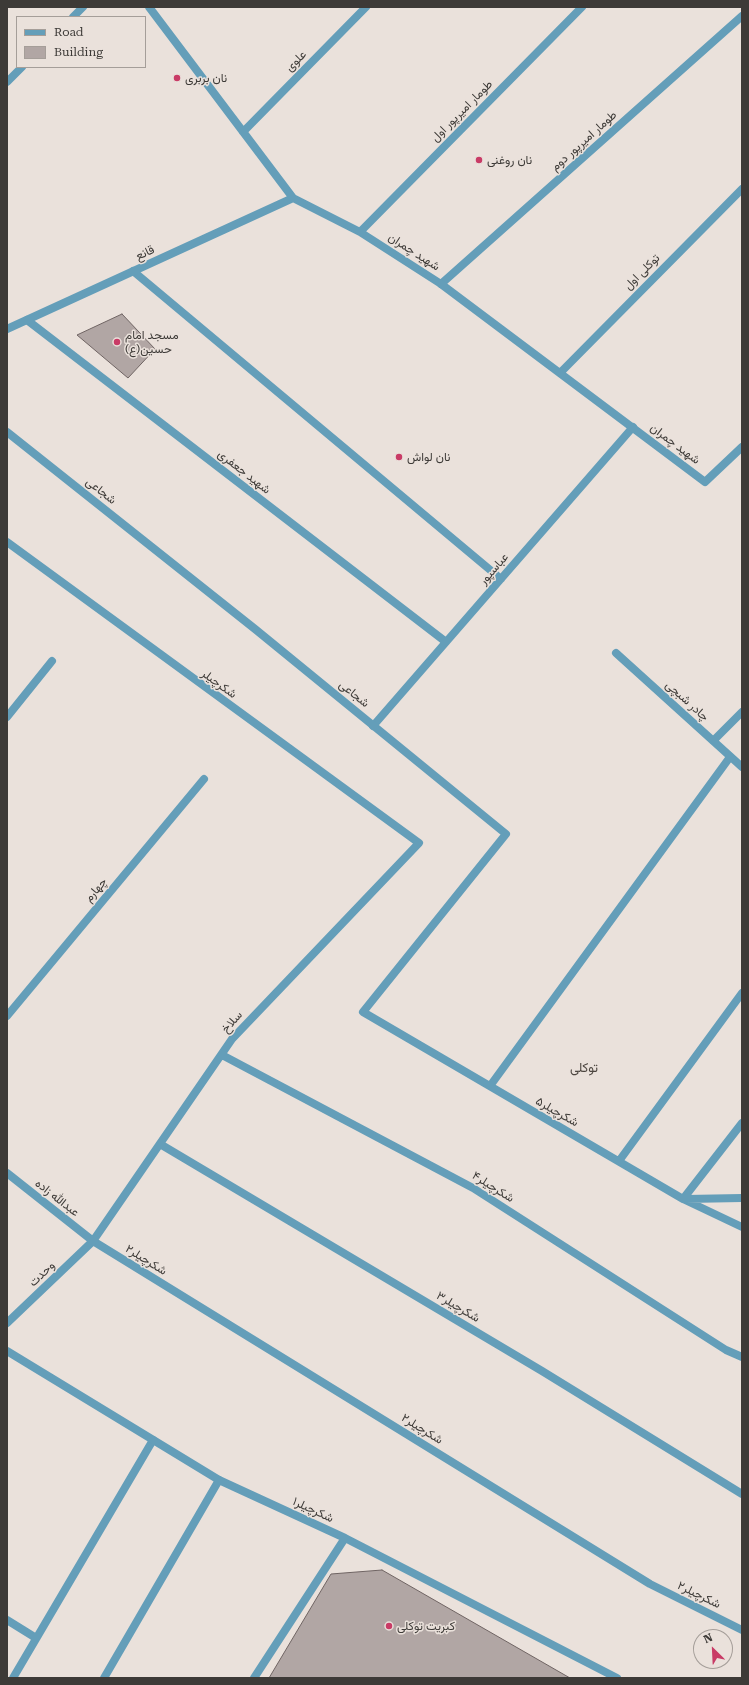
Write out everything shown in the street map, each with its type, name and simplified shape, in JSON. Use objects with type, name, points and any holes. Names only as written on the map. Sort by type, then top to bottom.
[{"type":"street","points":[[74,16],[83,7]]},
{"type":"street","name":"شهید چمران","points":[[149,7],[293,198],[360,232],[441,284],[705,482],[742,447]]},
{"type":"street","name":"علوی","points":[[243,132],[366,7]]},
{"type":"street","name":"طومار امیرپور اول","points":[[360,232],[582,7]]},
{"type":"street","name":"طومار امیرپور دوم","points":[[441,284],[742,16]]},
{"type":"street","points":[[7,82],[21,68]]},
{"type":"street","name":"توکلی اول","points":[[560,373],[742,189]]},
{"type":"street","name":"قانع","points":[[7,329],[293,198]]},
{"type":"street","points":[[133,271],[501,579]]},
{"type":"street","name":"شهید جعفری","points":[[27,320],[446,642]]},
{"type":"street","name":"عباسپور","points":[[373,726],[633,427]]},
{"type":"street","name":"شجاعی","points":[[7,432],[255,628],[506,834],[363,1012]]},
{"type":"street","name":"شکرچیلر","points":[[7,542],[419,843]]},
{"type":"street","name":"چادر شبچی","points":[[616,653],[742,767]]},
{"type":"street","points":[[7,717],[52,661]]},
{"type":"street","points":[[713,741],[742,712]]},
{"type":"street","points":[[490,1086],[730,756]]},
{"type":"street","name":"چهارم","points":[[7,1016],[204,779]]},
{"type":"street","name":"سلاخ","points":[[93,1241],[232,1039],[419,843]]},
{"type":"street","points":[[619,1161],[742,993]]},
{"type":"street","name":"شکرچیلر۵","points":[[363,1012],[683,1199],[742,1227]]},
{"type":"street","name":"شکرچیلر۴","points":[[222,1055],[474,1188],[726,1350],[742,1357]]},
{"type":"street","points":[[683,1199],[742,1123]]},
{"type":"street","name":"شکرچیلر۳","points":[[160,1144],[535,1367],[742,1494]]},
{"type":"street","name":"عبدالله زاده","points":[[7,1173],[93,1241]]},
{"type":"street","points":[[683,1199],[742,1198]]},
{"type":"street","name":"وحدت","points":[[7,1323],[93,1241]]},
{"type":"street","name":"شکرچیلر۲","points":[[93,1241],[650,1584],[742,1630]]},
{"type":"street","name":"شکرچیلر۱","points":[[7,1352],[219,1480],[344,1538],[616,1678]]},
{"type":"street","points":[[12,1678],[153,1440]]},
{"type":"street","points":[[104,1678],[219,1480]]},
{"type":"street","points":[[254,1678],[344,1538]]},
{"type":"street","points":[[7,1620],[36,1638]]},
{"type":"building","name":"مسجد امام حسین(ع)","points":[[122,314],[155,349],[128,378],[77,335]]},
{"type":"building","name":"کبریت توکلی","points":[[382,1570],[570,1678],[269,1678],[331,1574]]},
{"type":"place","name":"نان بربری","points":[[177,78]]},
{"type":"place","name":"نان روغنی","points":[[479,160]]},
{"type":"place","name":"مسجد امام حسین(ع)","points":[[117,342]]},
{"type":"place","name":"نان لواش","points":[[399,457]]},
{"type":"place","name":"کبریت توکلی","points":[[389,1626]]},
{"type":"district","name":"توکلی","points":[[584,1068]]}]
